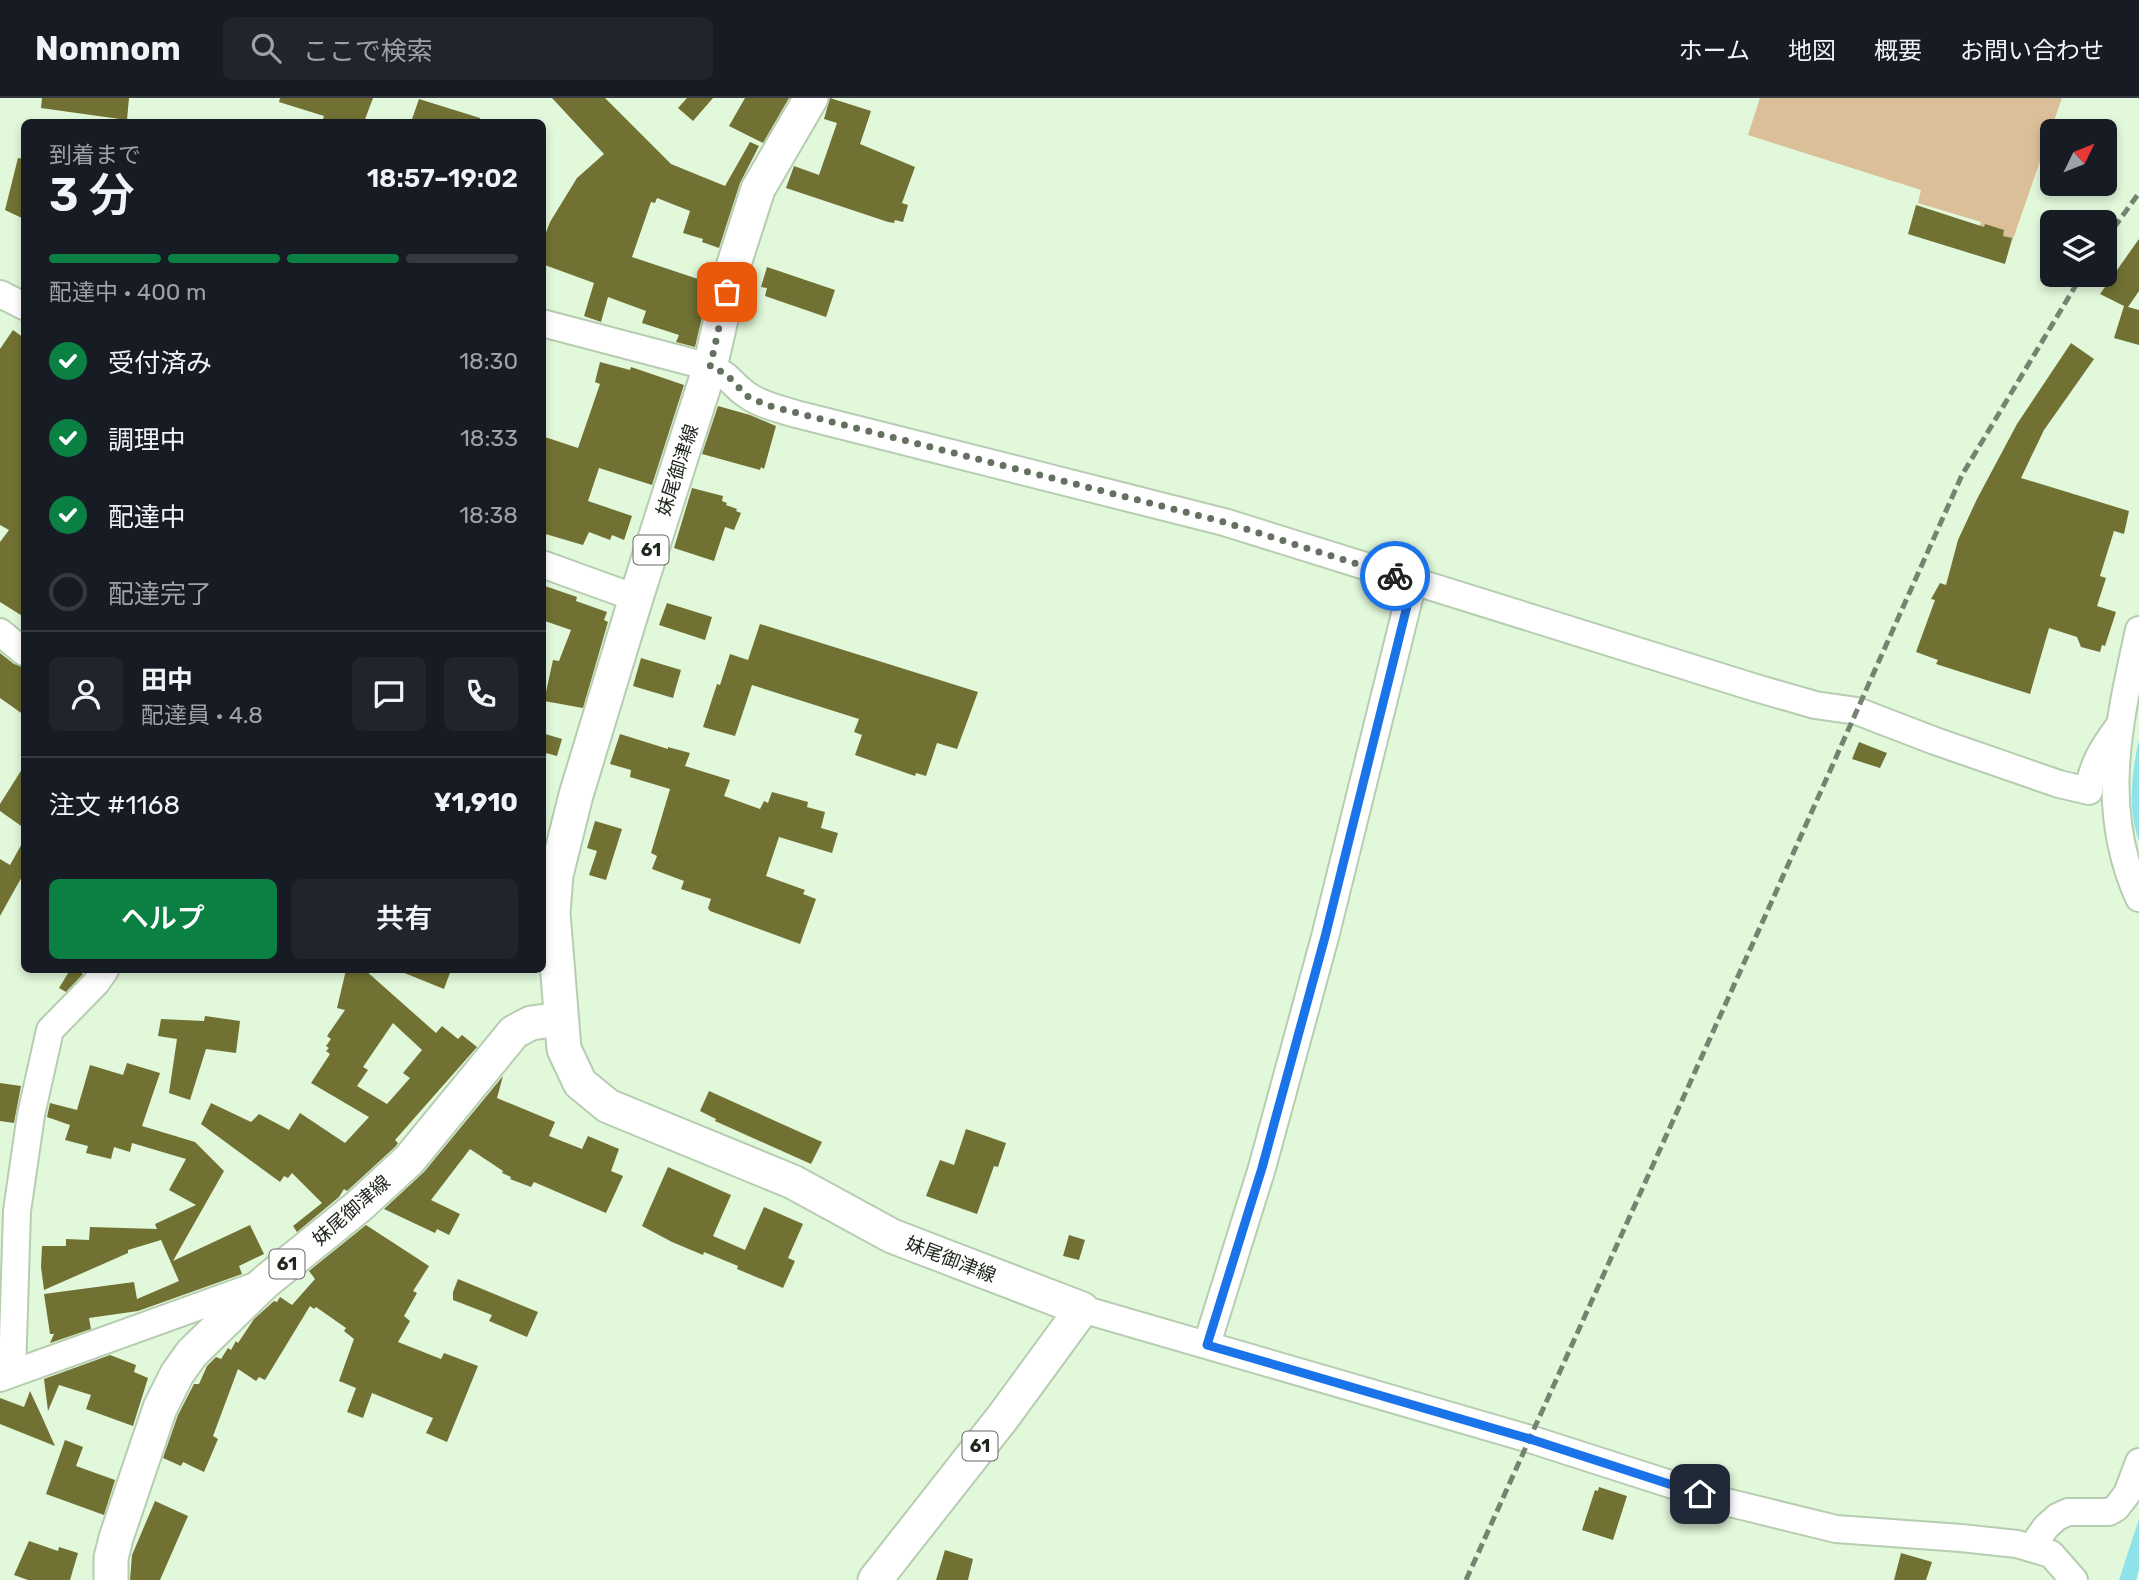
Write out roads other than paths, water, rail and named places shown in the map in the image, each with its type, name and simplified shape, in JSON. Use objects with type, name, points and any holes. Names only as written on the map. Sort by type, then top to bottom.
[{"type":"main road","name":"妹尾御津線","points":[[811,98],[758,189],[733,267],[710,367],[576,795],[548,912],[564,1049],[579,1083],[608,1106],[793,1182],[892,1236],[1082,1309]]},
{"type":"main road","name":"妹尾御津線","points":[[111,1580],[111,1558],[116,1538],[160,1408],[177,1374],[192,1353],[264,1283],[359,1206],[408,1160],[514,1032],[531,1023],[560,1019]]},
{"type":"main road","name":"61","points":[[875,1580],[1003,1417],[1082,1309]]},
{"type":"street","points":[[546,324],[710,367],[725,373],[747,396],[786,411],[1224,522],[1756,688],[1815,705],[1857,711],[2059,784],[2089,791],[2090,777],[2096,761],[2119,726]]},
{"type":"street","points":[[546,565],[636,598]]},
{"type":"street","points":[[1207,1345],[1262,1168],[1314,976],[1413,582]]},
{"type":"street","points":[[2139,630],[2119,726],[2115,768],[2118,832],[2129,874],[2139,898]]},
{"type":"street","points":[[0,632],[21,650]]},
{"type":"street","points":[[103,973],[50,1030],[31,1115],[17,1211],[6,1376],[264,1283]]},
{"type":"street","points":[[1082,1309],[1496,1429],[1726,1502],[1836,1529],[2017,1544],[2041,1551],[2074,1580]]},
{"type":"street","points":[[2041,1551],[2046,1527],[2057,1517],[2068,1512],[2109,1512],[2116,1508],[2127,1494],[2139,1462]]},
{"type":"water","points":[[2139,739],[2139,841],[2133,816],[2132,790]]},
{"type":"water","points":[[2139,1519],[2139,1570],[2136,1580],[2119,1580]]},
{"type":"railway","points":[[2117,223],[2139,193]]},
{"type":"railway","points":[[1466,1580],[1962,475],[2075,287]]}]
